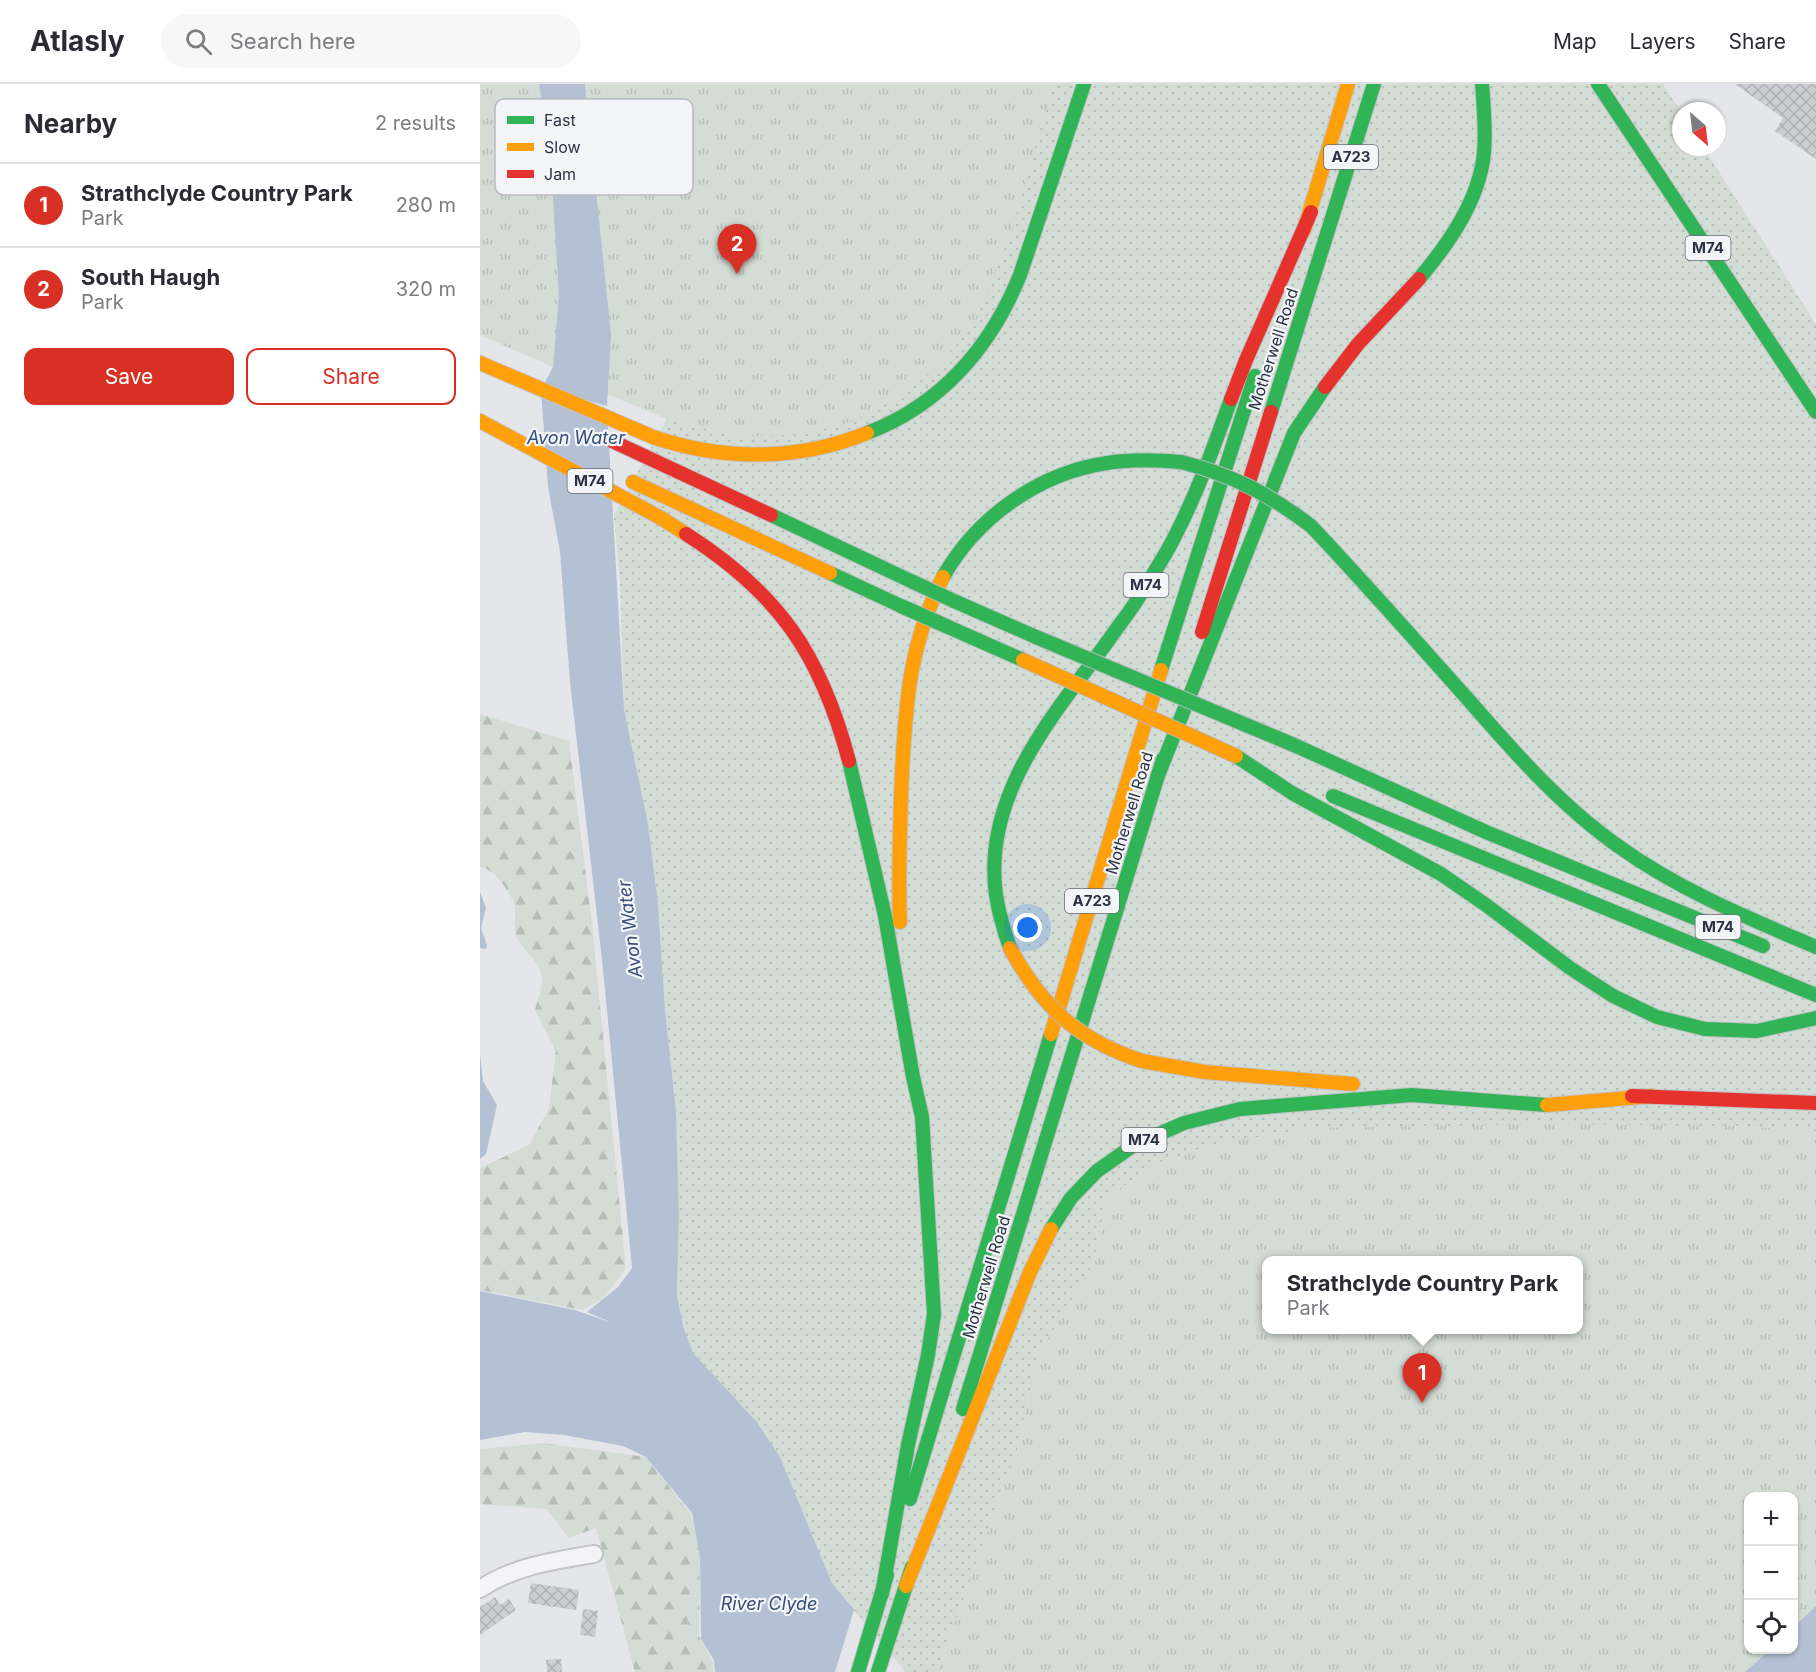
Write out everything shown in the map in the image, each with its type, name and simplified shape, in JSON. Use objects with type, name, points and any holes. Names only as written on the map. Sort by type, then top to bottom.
[{"type":"main road","points":[[1045,201],[1074,84]]},
{"type":"main road","points":[[480,363],[652,438],[724,454],[754,456],[793,454],[853,440],[885,426],[911,412],[962,371],[999,321],[1026,263],[1084,84]]},
{"type":"main road","name":"Motherwell Road","points":[[858,1672],[1170,643],[1231,447],[1311,212],[1348,84]]},
{"type":"main road","name":"Motherwell Road","points":[[878,1672],[966,1400],[1374,84]]},
{"type":"main road","points":[[1157,778],[1294,433],[1323,389],[1358,344],[1402,299],[1435,258],[1465,213],[1480,175],[1485,131],[1482,84]]},
{"type":"main road","name":"M74","points":[[1598,84],[1816,412]]},
{"type":"main road","name":"M74","points":[[1311,212],[1246,360],[1211,455],[1174,538],[1137,599],[1034,742],[1006,800],[995,843],[994,872],[1000,916],[1010,948],[1021,970],[1034,989],[1059,1016],[1088,1038],[1116,1052],[1142,1061],[1205,1072],[1317,1082],[1489,1092],[1816,1102]]},
{"type":"main road","points":[[480,377],[497,386]]},
{"type":"main road","points":[[480,406],[498,415]]},
{"type":"main road","name":"M74","points":[[480,421],[661,518],[716,553],[760,591],[782,614],[802,643],[819,675],[834,712],[848,758],[883,905],[922,1117],[934,1314],[882,1594]]},
{"type":"main road","name":"M74","points":[[595,433],[1036,637],[1294,745],[1486,832],[1776,951]]},
{"type":"main road","name":"M74","points":[[913,1077],[897,849],[906,697],[918,635],[939,582],[958,551],[984,523],[1015,498],[1045,482],[1076,469],[1103,463],[1148,460],[1181,462],[1219,472],[1257,488],[1311,526],[1356,573],[1520,758],[1547,786],[1600,833],[1655,871],[1690,890],[1816,947]]},
{"type":"main road","name":"M74","points":[[617,474],[902,606],[1236,756],[1816,995]]},
{"type":"main road","name":"M74","points":[[1236,756],[1299,797],[1439,873],[1467,891],[1592,985],[1625,1003],[1666,1021],[1697,1028],[1736,1031],[1796,1024],[1816,1018]]},
{"type":"main road","name":"M74","points":[[906,1586],[1030,1272],[1056,1221],[1071,1198],[1097,1171],[1134,1145],[1184,1123],[1240,1109],[1274,1105],[1412,1095],[1554,1105],[1652,1096]]},
{"type":"street","points":[[480,1589],[497,1578],[538,1564],[594,1554]]},
{"type":"green space","points":[[480,84],[1053,84],[1012,230],[977,319],[940,365],[902,396],[856,420],[807,434],[738,437],[667,419],[609,395],[480,335]]},
{"type":"green space","points":[[1050,84],[1663,84],[1675,102],[1672,102],[1672,156],[1709,156],[1816,324],[1816,1131],[1733,1126],[1105,1199],[1096,1260],[1037,1357],[1017,1450],[937,1672],[905,1671],[832,1583],[780,1457],[757,1422],[693,1353],[683,1326],[677,1295],[679,1215],[676,1111],[665,1010],[658,903],[648,824],[624,709],[620,581],[614,515],[667,419],[738,437]]},
{"type":"green space","points":[[480,714],[569,741],[592,924],[626,1269],[604,1297],[583,1310],[480,1290],[480,1168],[529,1145],[549,1108],[556,1051],[535,1010],[542,986],[541,972],[516,935],[513,902],[496,877],[485,868],[480,867]]},
{"type":"green space","points":[[1536,1124],[1733,1126],[1816,1131],[1816,1672],[937,1672],[1017,1450],[1037,1357],[1096,1260],[1105,1199],[1155,1164],[1209,1145],[1314,1128]]},
{"type":"green space","points":[[544,1443],[646,1457],[690,1513],[700,1545],[699,1636],[713,1662],[714,1672],[635,1672],[596,1528],[569,1538],[546,1509],[480,1504],[480,1449]]},
{"type":"water","name":"Avon Water","points":[[539,84],[585,84],[587,99],[541,99]]},
{"type":"water","name":"Avon Water","points":[[553,195],[596,195],[611,335],[607,406],[542,388],[553,367],[559,295]]},
{"type":"water","name":"River Clyde","points":[[541,390],[607,409],[624,709],[648,824],[658,903],[665,1010],[676,1111],[679,1215],[677,1295],[683,1326],[693,1353],[757,1422],[780,1457],[832,1583],[908,1672],[715,1672],[714,1660],[701,1639],[700,1557],[692,1513],[646,1457],[623,1446],[564,1435],[525,1432],[480,1440],[480,1291],[575,1310],[612,1323],[587,1312],[618,1287],[632,1268],[602,959],[570,682],[560,552],[548,487]]},
{"type":"water","points":[[480,892],[486,908],[481,928],[487,945],[486,949],[480,948]]},
{"type":"water","points":[[480,1054],[483,1081],[497,1105],[486,1154],[480,1159]]},
{"type":"water","points":[[1816,1606],[1816,1672],[1745,1672],[1765,1654],[1798,1654],[1798,1623]]},
{"type":"pier","points":[[854,1610],[905,1671],[905,1672],[835,1672]]},
{"type":"building","points":[[1735,84],[1816,84],[1816,159],[1775,131],[1783,118]]},
{"type":"building","points":[[531,1583],[579,1590],[576,1610],[528,1603]]},
{"type":"building","points":[[495,1597],[500,1605],[509,1599],[516,1610],[480,1635],[480,1607]]},
{"type":"building","points":[[583,1609],[598,1611],[595,1637],[580,1635]]},
{"type":"building","points":[[561,1659],[562,1672],[547,1672],[546,1660]]},
{"type":"traffic: fast","points":[[867,433],[918,407],[940,390],[978,349],[994,326],[1020,275],[1084,84]]},
{"type":"traffic: fast","points":[[1271,412],[1374,84]]},
{"type":"traffic: fast","points":[[1419,279],[1451,236],[1476,188],[1485,144],[1482,84]]},
{"type":"traffic: fast","points":[[1598,84],[1816,412]]},
{"type":"traffic: fast","points":[[1161,670],[1255,376]]},
{"type":"traffic: fast","points":[[1157,778],[1294,433],[1325,387]]},
{"type":"traffic: fast","points":[[1010,948],[996,895],[995,858],[1000,824],[1011,790],[1045,728],[1132,608],[1166,553],[1198,487],[1231,399]]},
{"type":"traffic: fast","points":[[943,577],[973,535],[1012,501],[1034,488],[1082,468],[1107,463],[1144,460],[1181,462]]},
{"type":"traffic: fast","points":[[1181,462],[1217,473],[1250,487],[1280,504],[1311,526]]},
{"type":"traffic: fast","points":[[771,515],[913,582]]},
{"type":"traffic: fast","points":[[1311,526],[1519,757],[1576,813],[1641,862],[1690,890],[1816,947]]},
{"type":"traffic: fast","points":[[830,573],[901,606]]},
{"type":"traffic: fast","points":[[913,582],[954,601]]},
{"type":"traffic: fast","points":[[954,601],[1036,637]]},
{"type":"traffic: fast","points":[[901,606],[946,626]]},
{"type":"traffic: fast","points":[[946,626],[1023,660]]},
{"type":"traffic: fast","points":[[1036,637],[1294,745]]},
{"type":"traffic: fast","points":[[1294,745],[1486,832],[1763,946]]},
{"type":"traffic: fast","points":[[1236,756],[1292,793],[1441,874],[1570,968],[1613,996],[1657,1017],[1705,1029],[1757,1031],[1816,1018]]},
{"type":"traffic: fast","points":[[963,1409],[1163,759]]},
{"type":"traffic: fast","points":[[849,761],[885,916],[922,1117],[934,1314],[882,1594]]},
{"type":"traffic: fast","points":[[1333,796],[1816,995]]},
{"type":"traffic: fast","points":[[910,1499],[1051,1034]]},
{"type":"traffic: fast","points":[[1051,1229],[1071,1198],[1097,1171],[1134,1145],[1184,1123],[1240,1109],[1412,1095],[1547,1105]]},
{"type":"traffic: fast","points":[[878,1672],[912,1567]]},
{"type":"traffic: fast","points":[[858,1672],[887,1575]]},
{"type":"traffic: slow","points":[[1304,230],[1348,84]]},
{"type":"traffic: slow","points":[[480,363],[653,437],[707,450],[734,454],[788,453],[814,449],[867,433]]},
{"type":"traffic: slow","points":[[480,421],[661,518],[686,534]]},
{"type":"traffic: slow","points":[[633,482],[830,573]]},
{"type":"traffic: slow","points":[[900,922],[901,809],[908,695],[923,625],[943,577]]},
{"type":"traffic: slow","points":[[1023,660],[1236,756]]},
{"type":"traffic: slow","points":[[1051,1034],[1161,670]]},
{"type":"traffic: slow","points":[[1010,948],[1035,988],[1064,1019],[1099,1043],[1142,1061]]},
{"type":"traffic: slow","points":[[1142,1061],[1205,1072],[1353,1084]]},
{"type":"traffic: slow","points":[[1547,1105],[1652,1096]]},
{"type":"traffic: slow","points":[[906,1586],[1030,1272],[1051,1229]]},
{"type":"traffic: jam","points":[[1231,399],[1311,212]]},
{"type":"traffic: jam","points":[[1325,387],[1358,344],[1419,279]]},
{"type":"traffic: jam","points":[[1202,632],[1271,412]]},
{"type":"traffic: jam","points":[[612,441],[771,515]]},
{"type":"traffic: jam","points":[[686,534],[719,556],[747,579],[792,630],[810,658],[825,689],[849,761]]},
{"type":"traffic: jam","points":[[1632,1096],[1816,1103]]},
{"type":"place","name":"South Haugh","points":[[737,274]]},
{"type":"place","name":"Strathclyde Country Park","points":[[1422,1403]]}]
